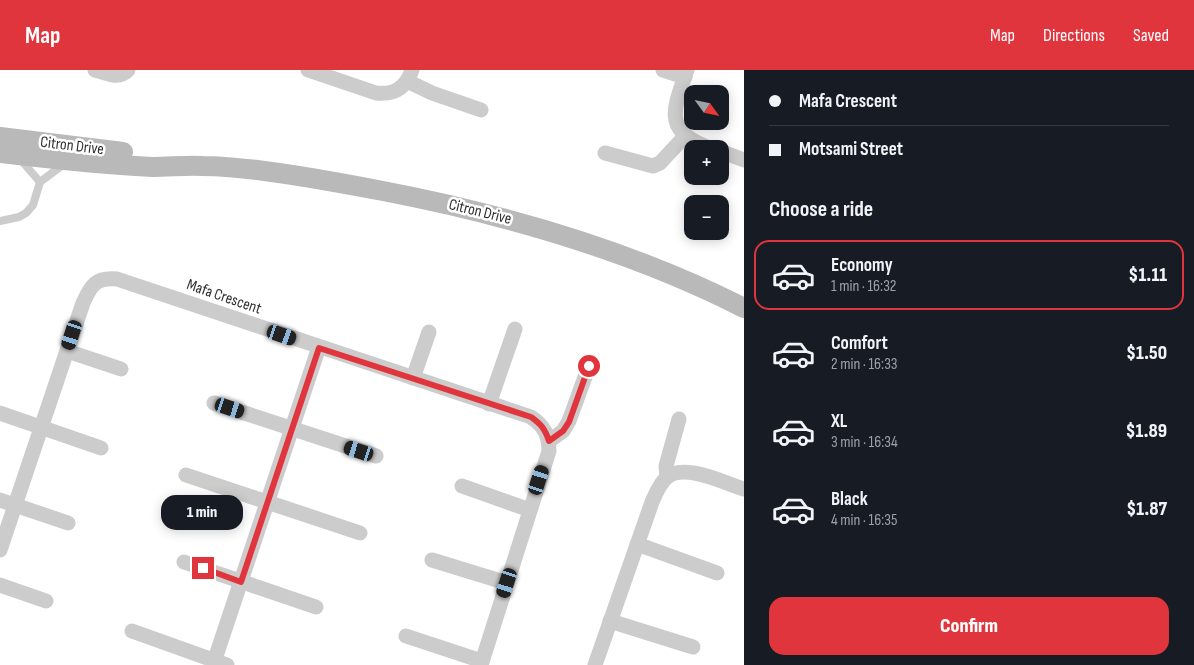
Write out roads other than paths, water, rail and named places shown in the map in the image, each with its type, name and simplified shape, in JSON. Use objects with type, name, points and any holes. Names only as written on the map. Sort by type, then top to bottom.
[{"type":"street","points":[[94,70],[114,76],[125,74],[128,70]]},
{"type":"street","points":[[308,70],[376,93],[387,94],[396,91],[409,75],[432,93],[481,110]]},
{"type":"street","points":[[663,70],[686,73],[674,118],[686,135],[695,140]]},
{"type":"street","points":[[604,153],[653,166],[660,163],[686,135]]},
{"type":"street","name":"Citron Drive","points":[[0,137],[97,150],[154,155],[203,166]]},
{"type":"street","name":"Citron Drive","points":[[8,154],[68,161],[155,167],[203,166],[260,170],[341,183],[494,214],[649,264],[744,308]]},
{"type":"street","points":[[729,154],[744,160]]},
{"type":"street","name":"Mafa Crescent","points":[[0,550],[82,303],[88,291],[95,283],[105,278],[117,279],[319,348],[531,417],[546,431],[549,441]]},
{"type":"street","points":[[489,404],[515,329]]},
{"type":"street","points":[[413,378],[429,332]]},
{"type":"street","points":[[132,631],[218,664],[241,582],[319,348]]},
{"type":"street","points":[[67,351],[121,368]]},
{"type":"street","points":[[406,636],[481,663],[530,510],[548,451],[549,441],[563,431],[569,422],[589,366]]},
{"type":"street","points":[[214,403],[376,456]]},
{"type":"street","points":[[0,413],[101,448]]},
{"type":"street","points":[[667,477],[666,466],[679,419]]},
{"type":"street","points":[[595,665],[652,502],[659,487],[667,477],[678,472],[690,471],[744,488]]},
{"type":"street","points":[[186,475],[360,533]]},
{"type":"street","points":[[462,486],[530,510]]},
{"type":"street","points":[[0,500],[68,523]]},
{"type":"street","points":[[637,544],[717,573]]},
{"type":"street","points":[[432,560],[507,583]]},
{"type":"street","points":[[184,562],[316,607]]},
{"type":"street","points":[[0,585],[46,601]]},
{"type":"street","points":[[610,622],[692,647]]},
{"type":"lane","points":[[8,154],[40,182]]},
{"type":"lane","points":[[0,221],[19,217],[26,213],[33,205],[40,182],[68,161]]}]
